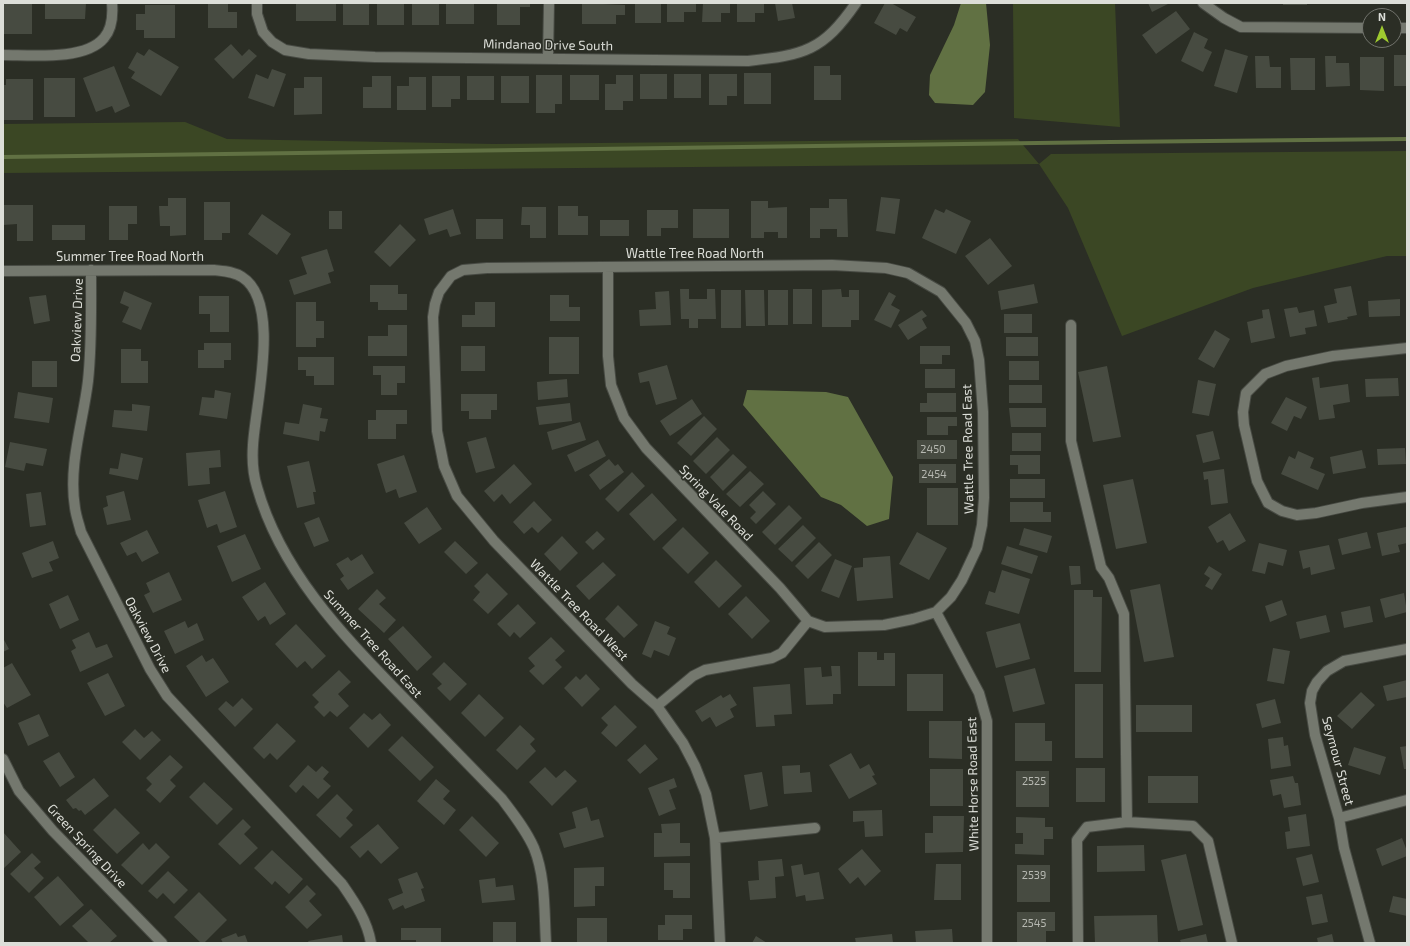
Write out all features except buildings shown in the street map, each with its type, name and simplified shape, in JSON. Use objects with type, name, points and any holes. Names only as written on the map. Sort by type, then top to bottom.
[{"type":"street","points":[[3,55],[56,55],[82,52],[98,44],[104,38],[110,28],[112,3]]},
{"type":"street","name":"Mindanao Drive South","points":[[257,3],[257,14],[263,32],[272,42],[285,50],[309,54],[375,57],[748,61],[787,57],[807,50],[822,42],[834,32],[856,3]]},
{"type":"street","points":[[548,58],[549,3]]},
{"type":"street","points":[[1203,3],[1224,18],[1241,27],[1362,28]]},
{"type":"street","name":"Wattle Tree Road North","points":[[438,292],[451,276],[463,270],[487,268],[839,266],[886,268],[908,273],[941,292],[951,303]]},
{"type":"street","name":"Spring Vale Road","points":[[608,267],[608,356],[611,385],[624,418],[646,448],[780,588],[808,621]]},
{"type":"street","name":"Oakview Drive","points":[[92,270],[91,350],[87,388],[76,449],[73,478],[75,509],[81,532],[150,669],[167,696],[342,884],[360,910],[369,932],[371,943]]},
{"type":"street","name":"Summer Tree Road North","points":[[3,271],[219,270],[230,272],[242,277],[252,286]]},
{"type":"street","name":"Summer Tree Road East","points":[[252,286],[260,307],[264,330],[262,375],[253,446],[253,467],[256,486],[266,516],[288,560],[309,593],[360,653],[502,799],[521,824],[534,849],[542,879],[546,943]]},
{"type":"street","name":"Wattle Tree Road West","points":[[438,292],[433,317],[437,431],[444,466],[457,496],[494,541],[632,684],[657,706],[683,743],[696,766],[706,794],[715,838],[720,943]]},
{"type":"street","name":"Wattle Tree Road East","points":[[936,612],[951,597],[962,580],[977,548],[982,525],[984,498],[983,412],[979,360],[975,341],[966,323],[951,303]]},
{"type":"street","points":[[1070,325],[1071,441],[1102,567],[1109,578],[1124,614],[1127,822]]},
{"type":"street","points":[[1407,348],[1333,356],[1286,366],[1265,374],[1246,393],[1243,412],[1257,481],[1268,503],[1282,511],[1297,515],[1329,511],[1394,498],[1407,497]]},
{"type":"street","points":[[657,706],[694,676],[705,670],[772,658],[782,653],[808,621],[825,627],[884,625],[914,619],[936,612]]},
{"type":"street","name":"White Horse Road East","points":[[936,612],[979,693],[987,721],[987,943]]},
{"type":"street","name":"Seymour Street","points":[[1370,943],[1349,868],[1339,818],[1315,735],[1310,703],[1312,691],[1317,682],[1327,671],[1344,661],[1407,649]]},
{"type":"street","name":"Green Spring Drive","points":[[3,759],[19,791],[53,831],[162,943]]},
{"type":"street","points":[[1339,818],[1407,800]]},
{"type":"street","points":[[1078,943],[1077,840],[1087,827],[1127,822],[1193,826],[1208,840],[1232,943]]},
{"type":"street","points":[[715,838],[815,828]]},
{"type":"shaded area","points":[[961,3],[986,3],[990,45],[985,92],[973,105],[935,103],[929,95],[930,75],[954,25]]},
{"type":"shaded area","points":[[1013,3],[1115,3],[1120,127],[1014,118]]},
{"type":"shaded area","points":[[185,122],[227,139],[494,144],[1018,139],[1039,164],[3,173],[3,124]]},
{"type":"shaded area","points":[[1407,151],[1407,256],[1387,256],[1253,288],[1122,336],[1068,208],[1039,164],[1051,154]]},
{"type":"shaded area","points":[[747,390],[826,392],[848,397],[893,477],[889,519],[867,526],[841,505],[821,497],[743,405]]},
{"type":"waterway","points":[[3,157],[1407,139]]}]
